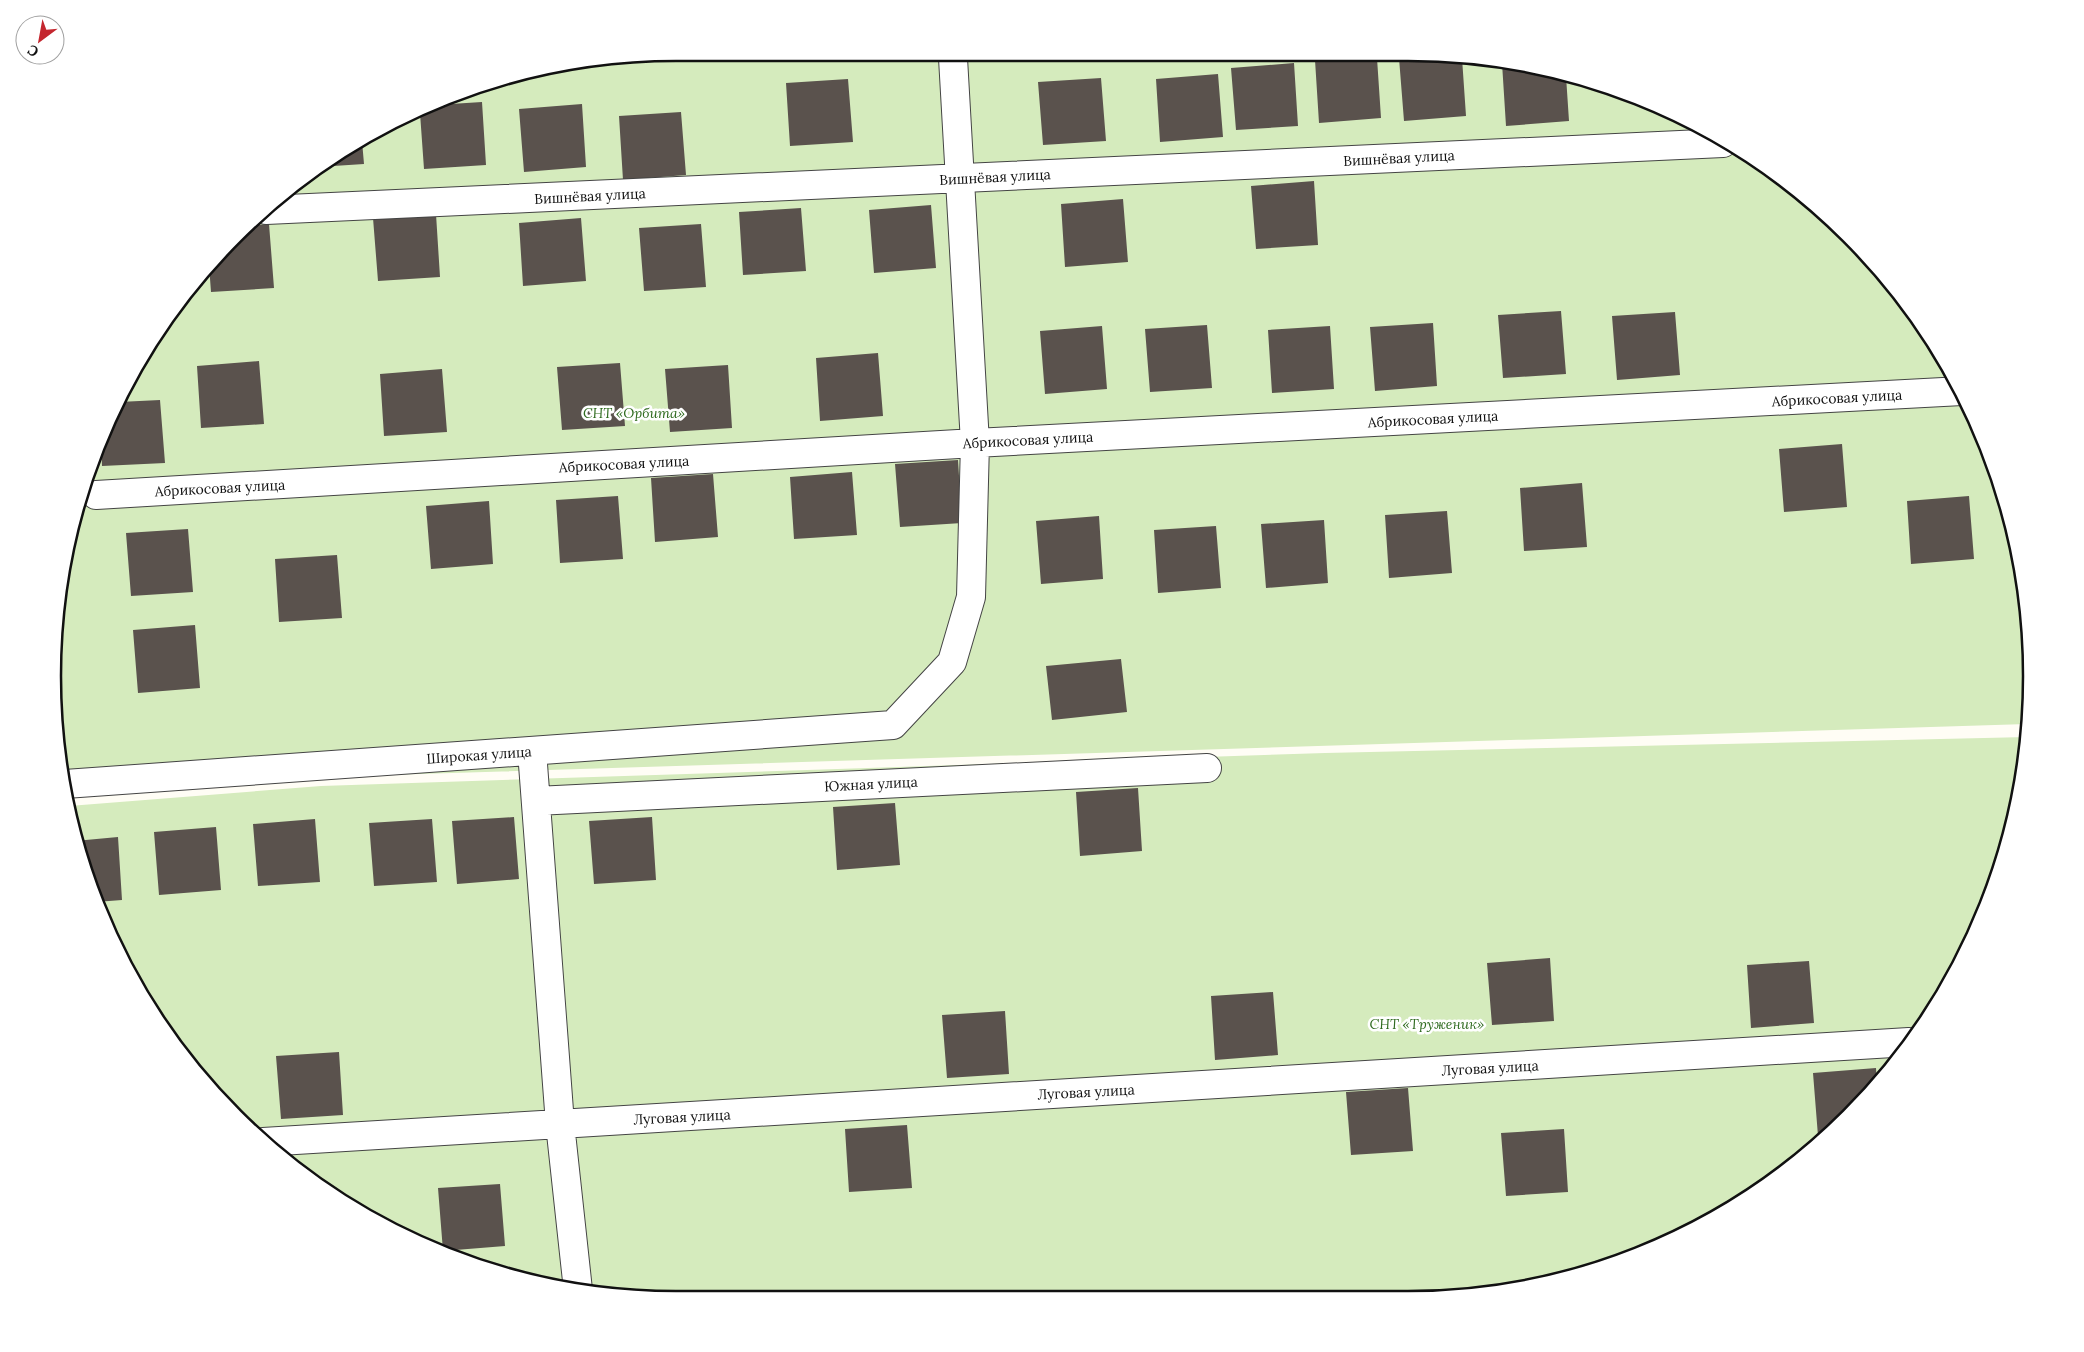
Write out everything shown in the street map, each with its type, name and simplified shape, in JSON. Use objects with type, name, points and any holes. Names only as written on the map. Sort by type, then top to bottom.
[{"type":"street","points":[[953,61],[975,443]]},
{"type":"street","name":"Вишнёвая улица","points":[[276,210],[1714,143]]},
{"type":"street","name":"Абрикосовая улица","points":[[96,496],[975,443],[1952,392]]},
{"type":"street","name":"Широкая улица","points":[[71,784],[894,725],[952,662],[971,597],[975,443]]},
{"type":"street","points":[[532,751],[560,1124],[577,1282]]},
{"type":"street","name":"Южная улица","points":[[536,801],[1207,768]]},
{"type":"street","name":"Луговая улица","points":[[275,1141],[1901,1042]]},
{"type":"green space","name":"СНТ «Орбита»","points":[[676,61],[1408,61],[1488,67],[1528,73],[1567,82],[1643,108],[1680,125],[1750,165],[1782,188],[1843,241],[1896,302],[1919,334],[1959,404],[1990,478],[2011,556],[2017,596],[2023,676],[2020,724],[71,785],[63,716],[61,676],[67,596],[73,556],[82,517],[108,441],[125,404],[165,334],[188,302],[241,241],[302,188],[334,165],[369,144],[441,108],[517,82],[556,73],[636,63]]},
{"type":"green space","name":"СНТ «Труженик»","points":[[2019,737],[2011,796],[2002,835],[1976,911],[1959,948],[1919,1018],[1896,1050],[1843,1111],[1782,1164],[1750,1187],[1680,1227],[1643,1244],[1567,1270],[1528,1279],[1448,1289],[1408,1291],[676,1291],[596,1285],[556,1279],[478,1258],[404,1227],[334,1187],[271,1138],[241,1111],[214,1081],[165,1018],[125,948],[94,874],[75,806],[321,786],[1325,753]]},
{"type":"building","points":[[1315,61],[1377,61],[1381,118],[1319,123]]},
{"type":"building","points":[[1399,61],[1462,64],[1466,116],[1404,121]]},
{"type":"building","points":[[1294,63],[1298,126],[1236,130],[1231,68]]},
{"type":"building","points":[[1502,69],[1566,82],[1569,121],[1506,126]]},
{"type":"building","points":[[1218,74],[1223,137],[1160,142],[1156,79]]},
{"type":"building","points":[[1101,78],[1106,141],[1043,145],[1038,82]]},
{"type":"building","points":[[848,79],[853,142],[790,146],[786,83]]},
{"type":"building","points":[[482,102],[486,165],[424,169],[420,118],[452,104]]},
{"type":"building","points":[[582,104],[586,167],[524,172],[519,109]]},
{"type":"building","points":[[681,112],[686,175],[623,180],[619,116]]},
{"type":"building","points":[[363,148],[364,164],[333,166]]},
{"type":"building","points":[[1314,181],[1318,245],[1256,249],[1251,186]]},
{"type":"building","points":[[1123,199],[1128,262],[1065,267],[1061,204]]},
{"type":"building","points":[[931,205],[936,268],[874,273],[869,210]]},
{"type":"building","points":[[801,208],[806,271],[743,275],[739,212]]},
{"type":"building","points":[[436,214],[440,277],[378,281],[373,218]]},
{"type":"building","points":[[581,218],[586,281],[523,286],[519,223]]},
{"type":"building","points":[[269,224],[274,288],[211,292],[210,276],[241,241],[259,225]]},
{"type":"building","points":[[701,224],[706,287],[644,291],[639,228]]},
{"type":"building","points":[[1561,311],[1566,374],[1503,378],[1498,315]]},
{"type":"building","points":[[1675,312],[1680,375],[1617,380],[1612,316]]},
{"type":"building","points":[[1433,323],[1437,386],[1375,391],[1370,327]]},
{"type":"building","points":[[1207,325],[1212,388],[1150,392],[1145,329]]},
{"type":"building","points":[[1102,326],[1107,389],[1045,394],[1040,331]]},
{"type":"building","points":[[1330,326],[1334,389],[1272,393],[1268,330]]},
{"type":"building","points":[[878,353],[883,416],[820,421],[816,358]]},
{"type":"building","points":[[259,361],[264,424],[201,428],[197,366]]},
{"type":"building","points":[[620,363],[625,426],[562,430],[557,367]]},
{"type":"building","points":[[728,365],[732,428],[670,432],[665,369]]},
{"type":"building","points":[[442,369],[447,432],[384,436],[380,374]]},
{"type":"building","points":[[160,400],[165,463],[102,466],[102,458],[126,402]]},
{"type":"building","points":[[1842,444],[1847,507],[1784,512],[1779,449]]},
{"type":"building","points":[[958,460],[962,523],[900,527],[895,464]]},
{"type":"building","points":[[852,472],[857,535],[794,539],[790,477]]},
{"type":"building","points":[[713,474],[718,537],[655,542],[651,478]]},
{"type":"building","points":[[1582,483],[1587,547],[1524,551],[1520,488]]},
{"type":"building","points":[[618,496],[623,559],[560,563],[556,500]]},
{"type":"building","points":[[1969,496],[1974,559],[1911,564],[1907,501]]},
{"type":"building","points":[[489,501],[493,564],[431,569],[426,506]]},
{"type":"building","points":[[1447,511],[1452,573],[1389,578],[1385,515]]},
{"type":"building","points":[[1099,516],[1103,579],[1041,584],[1036,521]]},
{"type":"building","points":[[1324,520],[1328,583],[1266,588],[1261,524]]},
{"type":"building","points":[[1216,526],[1221,588],[1158,593],[1154,530]]},
{"type":"building","points":[[188,529],[193,592],[131,596],[126,533]]},
{"type":"building","points":[[337,555],[342,618],[279,622],[275,559]]},
{"type":"building","points":[[195,625],[200,688],[138,693],[133,630]]},
{"type":"building","points":[[1121,659],[1127,712],[1052,720],[1046,666]]},
{"type":"building","points":[[1138,788],[1142,851],[1080,856],[1076,792]]},
{"type":"building","points":[[895,803],[900,865],[837,870],[833,807]]},
{"type":"building","points":[[514,817],[519,879],[457,884],[452,821]]},
{"type":"building","points":[[652,817],[656,880],[594,884],[589,821]]},
{"type":"building","points":[[315,819],[320,882],[258,886],[253,824]]},
{"type":"building","points":[[432,819],[437,882],[374,886],[369,823]]},
{"type":"building","points":[[216,827],[221,890],[159,895],[154,832]]},
{"type":"building","points":[[118,837],[122,900],[104,901],[84,840]]},
{"type":"building","points":[[1550,958],[1554,1021],[1492,1025],[1487,963]]},
{"type":"building","points":[[1809,961],[1814,1023],[1751,1028],[1747,965]]},
{"type":"building","points":[[1273,992],[1278,1055],[1215,1060],[1211,996]]},
{"type":"building","points":[[1005,1011],[1009,1074],[947,1078],[942,1015]]},
{"type":"building","points":[[339,1052],[343,1115],[281,1119],[276,1056]]},
{"type":"building","points":[[1876,1068],[1876,1074],[1843,1111],[1818,1134],[1813,1073]]},
{"type":"building","points":[[1408,1088],[1413,1151],[1351,1155],[1346,1092]]},
{"type":"building","points":[[907,1125],[912,1188],[849,1192],[845,1129]]},
{"type":"building","points":[[1564,1129],[1568,1192],[1506,1196],[1501,1133]]},
{"type":"building","points":[[500,1184],[505,1246],[457,1250],[442,1245],[438,1188]]}]
